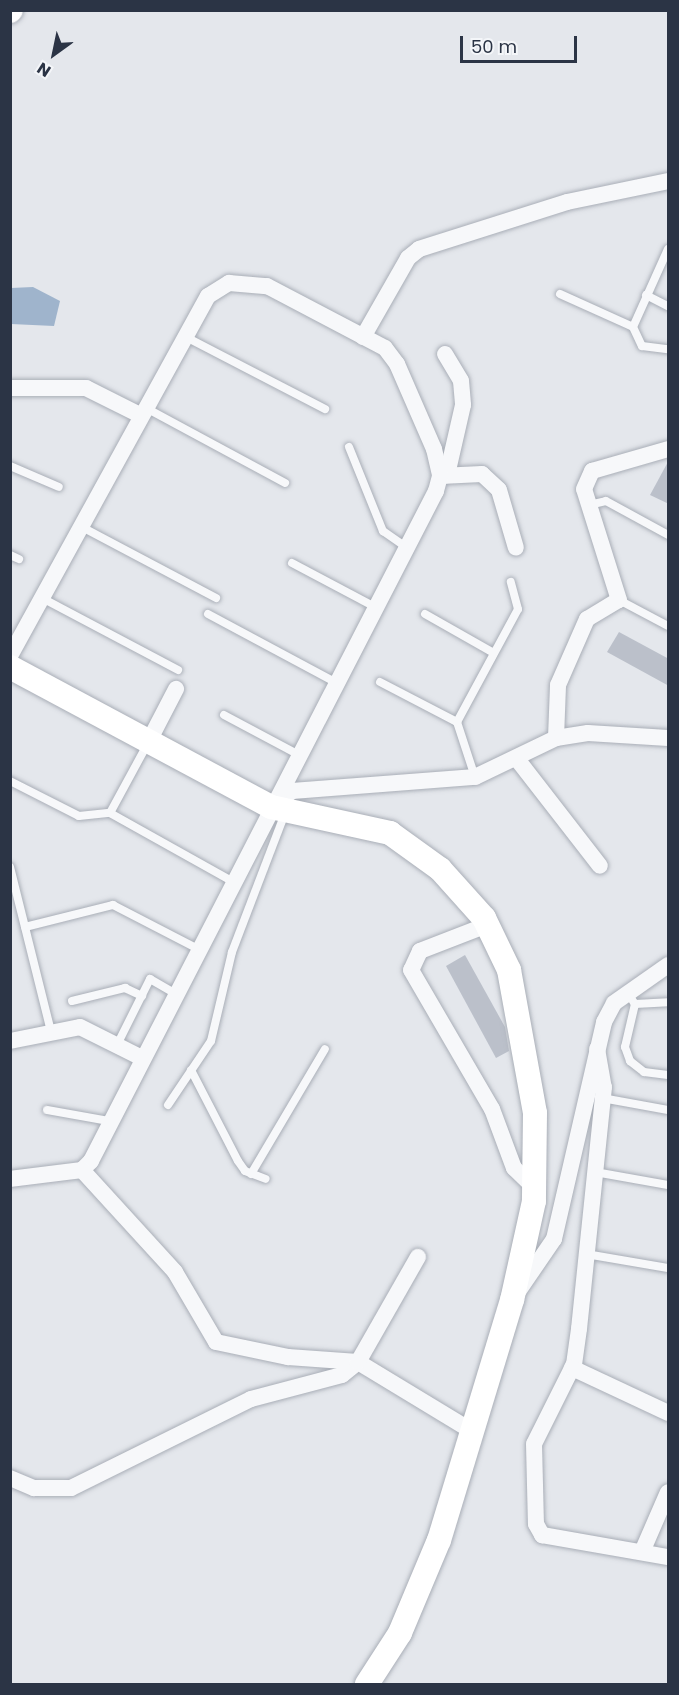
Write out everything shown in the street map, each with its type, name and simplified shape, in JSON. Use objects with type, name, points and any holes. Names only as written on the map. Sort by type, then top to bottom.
[{"type":"street","points":[[363,337],[408,258],[419,249],[567,202],[669,181]]},
{"type":"street","points":[[10,656],[183,335],[208,296],[245,281],[267,286],[385,348],[398,364],[444,476]]},
{"type":"street","points":[[279,808],[297,754],[444,476],[463,405],[460,381],[445,354]]},
{"type":"street","points":[[10,388],[87,388],[142,411]]},
{"type":"street","points":[[556,738],[558,685],[587,619],[620,600],[584,489],[592,471],[669,449]]},
{"type":"street","points":[[444,476],[482,474],[499,490],[516,548]]},
{"type":"street","points":[[10,668],[148,743],[279,808],[390,833],[440,869],[487,925],[509,970],[533,1102],[534,1187],[512,1300],[439,1540],[400,1633],[367,1684]]},
{"type":"street","points":[[148,743],[176,689]]},
{"type":"street","points":[[82,1170],[236,883],[279,808],[292,791],[475,777],[518,759],[556,738],[588,733],[669,738]]},
{"type":"street","points":[[518,759],[600,866]]},
{"type":"street","points":[[487,925],[420,951],[411,970],[492,1109],[514,1168],[534,1187]]},
{"type":"street","points":[[512,1300],[554,1239],[597,1049],[614,1003],[632,999],[669,965]]},
{"type":"street","points":[[10,1041],[51,1031],[80,1028],[142,1058]]},
{"type":"street","points":[[597,1049],[602,1098],[572,1368],[534,1444],[536,1524],[542,1534],[669,1557]]},
{"type":"street","points":[[82,1170],[175,1272],[216,1342],[288,1357],[358,1362],[472,1431]]},
{"type":"street","points":[[10,1179],[82,1170]]},
{"type":"street","points":[[10,1478],[34,1488],[71,1488],[179,1430],[251,1399],[342,1376],[358,1362],[418,1257]]},
{"type":"street","points":[[572,1368],[669,1413]]},
{"type":"street","points":[[642,1552],[669,1492]]},
{"type":"lane","points":[[633,327],[669,249]]},
{"type":"lane","points":[[560,294],[633,327],[642,346],[669,349]]},
{"type":"lane","points":[[646,295],[669,306]]},
{"type":"lane","points":[[183,335],[325,409]]},
{"type":"lane","points":[[142,411],[285,483]]},
{"type":"lane","points":[[349,447],[383,531],[406,547]]},
{"type":"lane","points":[[10,466],[59,487]]},
{"type":"lane","points":[[589,505],[606,501],[669,535]]},
{"type":"lane","points":[[80,526],[216,598]]},
{"type":"lane","points":[[292,563],[375,607]]},
{"type":"lane","points":[[457,722],[518,609],[512,582]]},
{"type":"lane","points":[[42,598],[178,670]]},
{"type":"lane","points":[[620,600],[669,626]]},
{"type":"lane","points":[[208,614],[335,682]]},
{"type":"lane","points":[[425,614],[494,653]]},
{"type":"lane","points":[[380,682],[457,722],[475,777]]},
{"type":"lane","points":[[224,715],[297,754]]},
{"type":"lane","points":[[110,813],[148,743]]},
{"type":"lane","points":[[10,781],[78,816],[110,813],[236,883]]},
{"type":"lane","points":[[168,1105],[211,1041],[232,952],[279,808]]},
{"type":"lane","points":[[10,867],[51,1031]]},
{"type":"lane","points":[[26,927],[113,905],[200,950]]},
{"type":"lane","points":[[117,1045],[150,979],[176,994]]},
{"type":"lane","points":[[72,1002],[125,988],[142,996]]},
{"type":"lane","points":[[669,1002],[632,999],[625,1047],[630,1061],[644,1072],[669,1075]]},
{"type":"lane","points":[[251,1174],[325,1049]]},
{"type":"lane","points":[[191,1070],[238,1161],[251,1174],[266,1179]]},
{"type":"lane","points":[[602,1098],[669,1110]]},
{"type":"lane","points":[[47,1110],[109,1121]]},
{"type":"lane","points":[[595,1172],[669,1185]]},
{"type":"lane","points":[[586,1254],[669,1268]]},
{"type":"water","points":[[33,287],[60,301],[54,326],[11,324],[11,288]]},
{"type":"building","points":[[669,460],[669,504],[650,495]]},
{"type":"building","points":[[619,632],[669,659],[669,686],[607,652]]},
{"type":"building","points":[[465,955],[505,1027],[509,1051],[496,1058],[446,966]]}]
